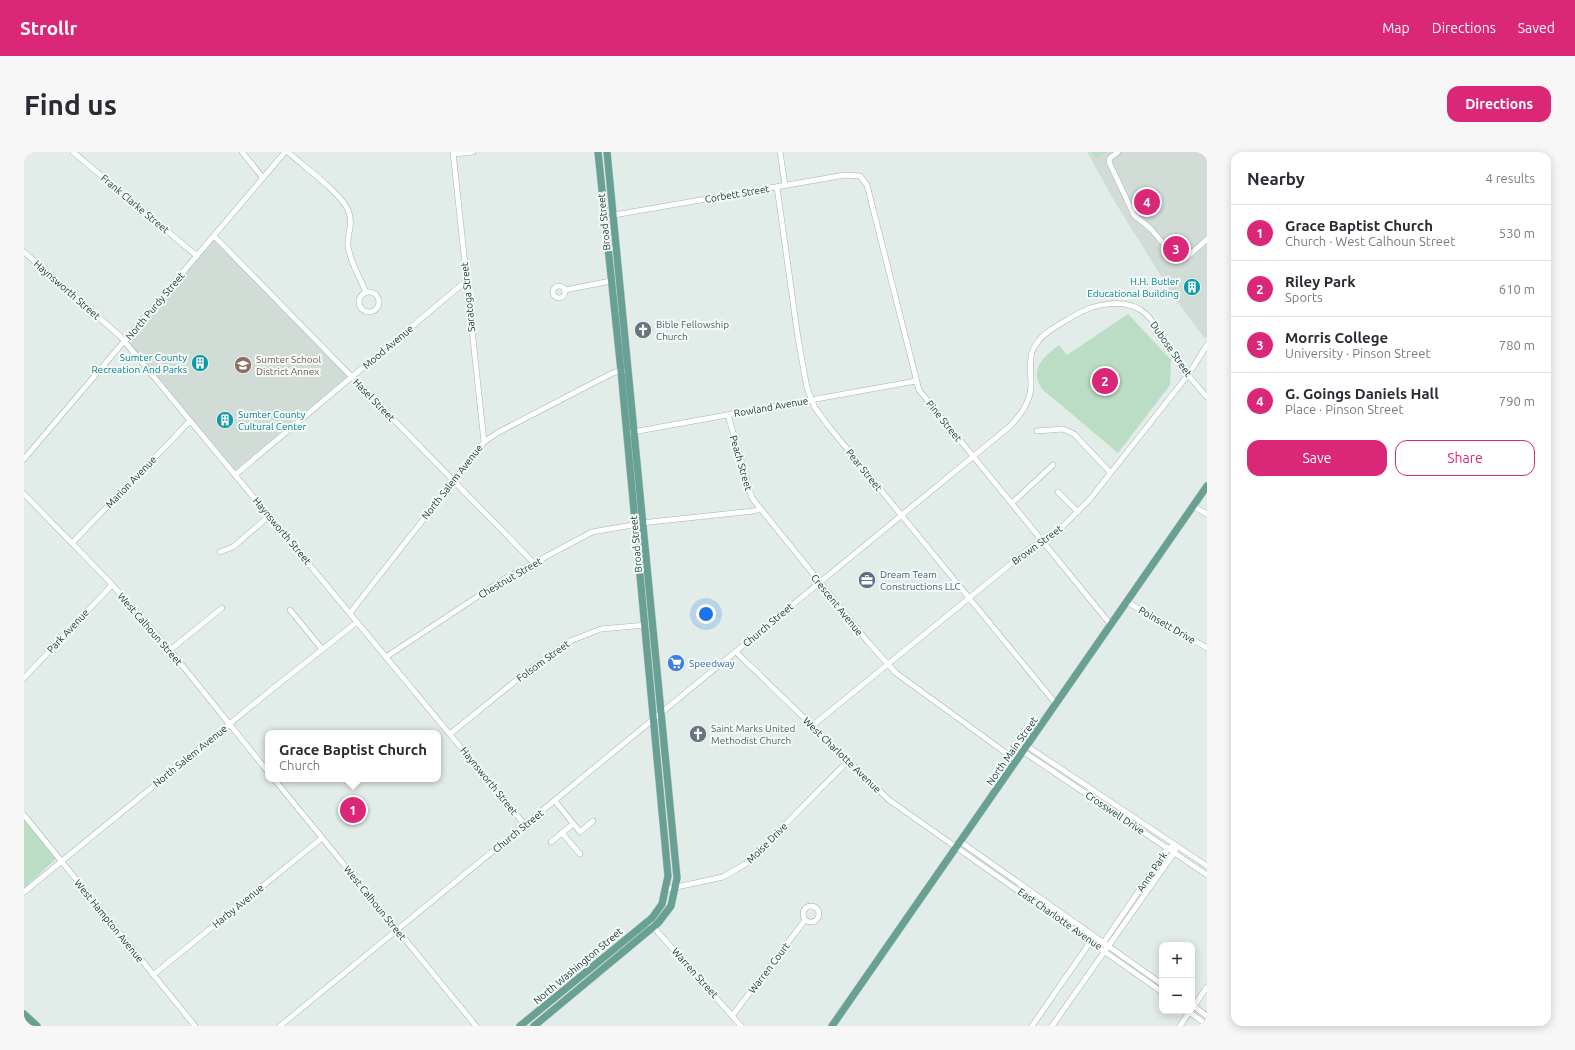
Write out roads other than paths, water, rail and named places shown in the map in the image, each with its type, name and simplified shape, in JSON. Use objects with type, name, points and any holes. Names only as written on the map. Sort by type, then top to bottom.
[{"type":"main road","name":"Broad Street","points":[[598,152],[621,371],[668,876],[667,889],[662,904],[648,921]]},
{"type":"main road","name":"Broad Street","points":[[607,152],[677,873],[676,887],[668,912],[654,928]]},
{"type":"main road","name":"North Main Street","points":[[832,1026],[1207,486]]},
{"type":"main road","name":"North Washington Street","points":[[520,1026],[648,921]]},
{"type":"main road","name":"North Washington Street","points":[[534,1026],[654,928]]},
{"type":"main road","points":[[24,1014],[36,1026]]},
{"type":"street","name":"Frank Clarke Street","points":[[73,152],[197,256]]},
{"type":"street","points":[[242,152],[263,178]]},
{"type":"street","name":"North Purdy Street","points":[[24,459],[285,152]]},
{"type":"street","points":[[288,152],[328,186],[346,206],[351,221],[348,242],[349,252],[366,292]]},
{"type":"street","points":[[454,153],[473,152]]},
{"type":"street","points":[[780,152],[785,185]]},
{"type":"street","points":[[1118,152],[1110,158],[1109,162],[1129,207],[1137,218],[1151,229],[1177,260],[1179,261],[1185,258],[1207,239]]},
{"type":"street","name":"Saratoga Street","points":[[454,153],[466,281],[484,442]]},
{"type":"street","name":"Corbett Street","points":[[614,215],[845,175],[860,176]]},
{"type":"street","name":"Pine Street","points":[[860,176],[867,185],[916,381],[923,395],[1111,625]]},
{"type":"street","name":"Pear Street","points":[[777,187],[799,345],[807,388],[812,400],[830,428],[1056,704]]},
{"type":"street","name":"Hasel Street","points":[[214,236],[534,563]]},
{"type":"street","name":"Haynsworth Street","points":[[24,252],[91,310],[124,342],[236,475],[525,825]]},
{"type":"street","name":"Mood Avenue","points":[[236,475],[466,281]]},
{"type":"street","points":[[565,290],[611,281]]},
{"type":"street","name":"Church Street","points":[[280,1026],[1009,427],[1022,411],[1031,387],[1030,363],[1032,352],[1041,338],[1086,308],[1099,304],[1115,304],[1132,307]]},
{"type":"street","name":"Dubose Street","points":[[1132,307],[1143,312],[1149,318],[1170,351],[1188,375],[1207,396]]},
{"type":"street","name":"Brown Street","points":[[812,726],[1030,548],[1051,538],[1078,512],[1188,375],[1207,345]]},
{"type":"street","name":"North Salem Avenue","points":[[350,613],[484,442],[497,433],[597,381],[621,371],[629,370]]},
{"type":"street","name":"Rowland Avenue","points":[[626,433],[916,381]]},
{"type":"street","name":"Peach Street","points":[[728,415],[748,487],[752,498],[760,509]]},
{"type":"street","name":"Marion Avenue","points":[[72,543],[190,421]]},
{"type":"street","points":[[1037,431],[1063,429],[1074,434],[1110,472]]},
{"type":"street","points":[[1012,503],[1053,465]]},
{"type":"street","points":[[1058,492],[1078,512]]},
{"type":"street","name":"West Calhoun Street","points":[[24,494],[112,585],[170,650],[265,768]]},
{"type":"street","points":[[1193,506],[1207,514]]},
{"type":"street","points":[[644,524],[754,511],[760,509]]},
{"type":"street","name":"Crescent Avenue","points":[[760,509],[819,583],[888,664],[909,682],[1017,760]]},
{"type":"street","points":[[220,552],[233,547],[269,516]]},
{"type":"street","name":"Chestnut Street","points":[[386,657],[492,587],[592,532],[644,524]]},
{"type":"street","name":"Park Avenue","points":[[24,678],[112,585]]},
{"type":"street","name":"Poinsett Drive","points":[[1127,602],[1207,648]]},
{"type":"street","points":[[170,650],[222,608]]},
{"type":"street","points":[[290,610],[322,649]]},
{"type":"street","name":"North Salem Avenue","points":[[24,892],[229,724],[357,622]]},
{"type":"street","name":"Folsom Street","points":[[450,734],[529,670],[570,641],[601,629],[653,625]]},
{"type":"street","name":"West Charlotte Avenue","points":[[736,652],[889,800],[959,845]]},
{"type":"street","name":"Crosswell Drive","points":[[1025,749],[1207,866]]},
{"type":"street","name":"Crosswell Drive","points":[[1025,749],[1207,875]]},
{"type":"street","name":"Moise Drive","points":[[667,889],[723,877],[747,863],[848,761]]},
{"type":"street","name":"West Calhoun Street","points":[[276,782],[476,1026]]},
{"type":"street","points":[[555,801],[580,832],[593,821]]},
{"type":"street","name":"West Hampton Avenue","points":[[24,815],[195,1026]]},
{"type":"street","points":[[551,842],[573,824]]},
{"type":"street","points":[[562,833],[580,854]]},
{"type":"street","name":"Harby Avenue","points":[[153,975],[322,838]]},
{"type":"street","name":"East Charlotte Avenue","points":[[959,845],[1104,942],[1107,948],[1159,990]]},
{"type":"street","name":"East Charlotte Avenue","points":[[959,845],[1091,941],[1107,948],[1159,982]]},
{"type":"street","name":"Anne Park","points":[[1104,942],[1168,848],[1177,846]]},
{"type":"street","name":"Anne Park","points":[[1052,1026],[1177,846]]},
{"type":"street","name":"Warren Court","points":[[732,1016],[805,920]]},
{"type":"street","name":"Warren Street","points":[[648,921],[741,1026]]},
{"type":"street","points":[[1033,1026],[1095,936]]},
{"type":"street","points":[[1195,1004],[1207,987]]},
{"type":"street","points":[[1195,1011],[1207,1016]]},
{"type":"street","points":[[1195,1013],[1207,1025]]},
{"type":"street","points":[[1180,1026],[1188,1014]]},
{"type":"place","name":"G. Goings Daniels Hall","points":[[1147,202]]},
{"type":"place","name":"Morris College","points":[[1176,249]]},
{"type":"place","name":"H.H. Butler Educational Building","points":[[1192,287]]},
{"type":"place","name":"Bible Fellowship Church","points":[[643,330]]},
{"type":"place","name":"Sumter County Recreation And Parks","points":[[200,363]]},
{"type":"place","name":"Sumter School District Annex","points":[[243,365]]},
{"type":"place","name":"Riley Park","points":[[1105,381]]},
{"type":"place","name":"Sumter County Cultural Center","points":[[225,420]]},
{"type":"place","name":"Dream Team Constructions LLC","points":[[867,580]]},
{"type":"place","name":"Speedway","points":[[676,663]]},
{"type":"place","name":"Saint Marks United Methodist Church","points":[[698,734]]},
{"type":"place","name":"Grace Baptist Church","points":[[353,810]]}]
